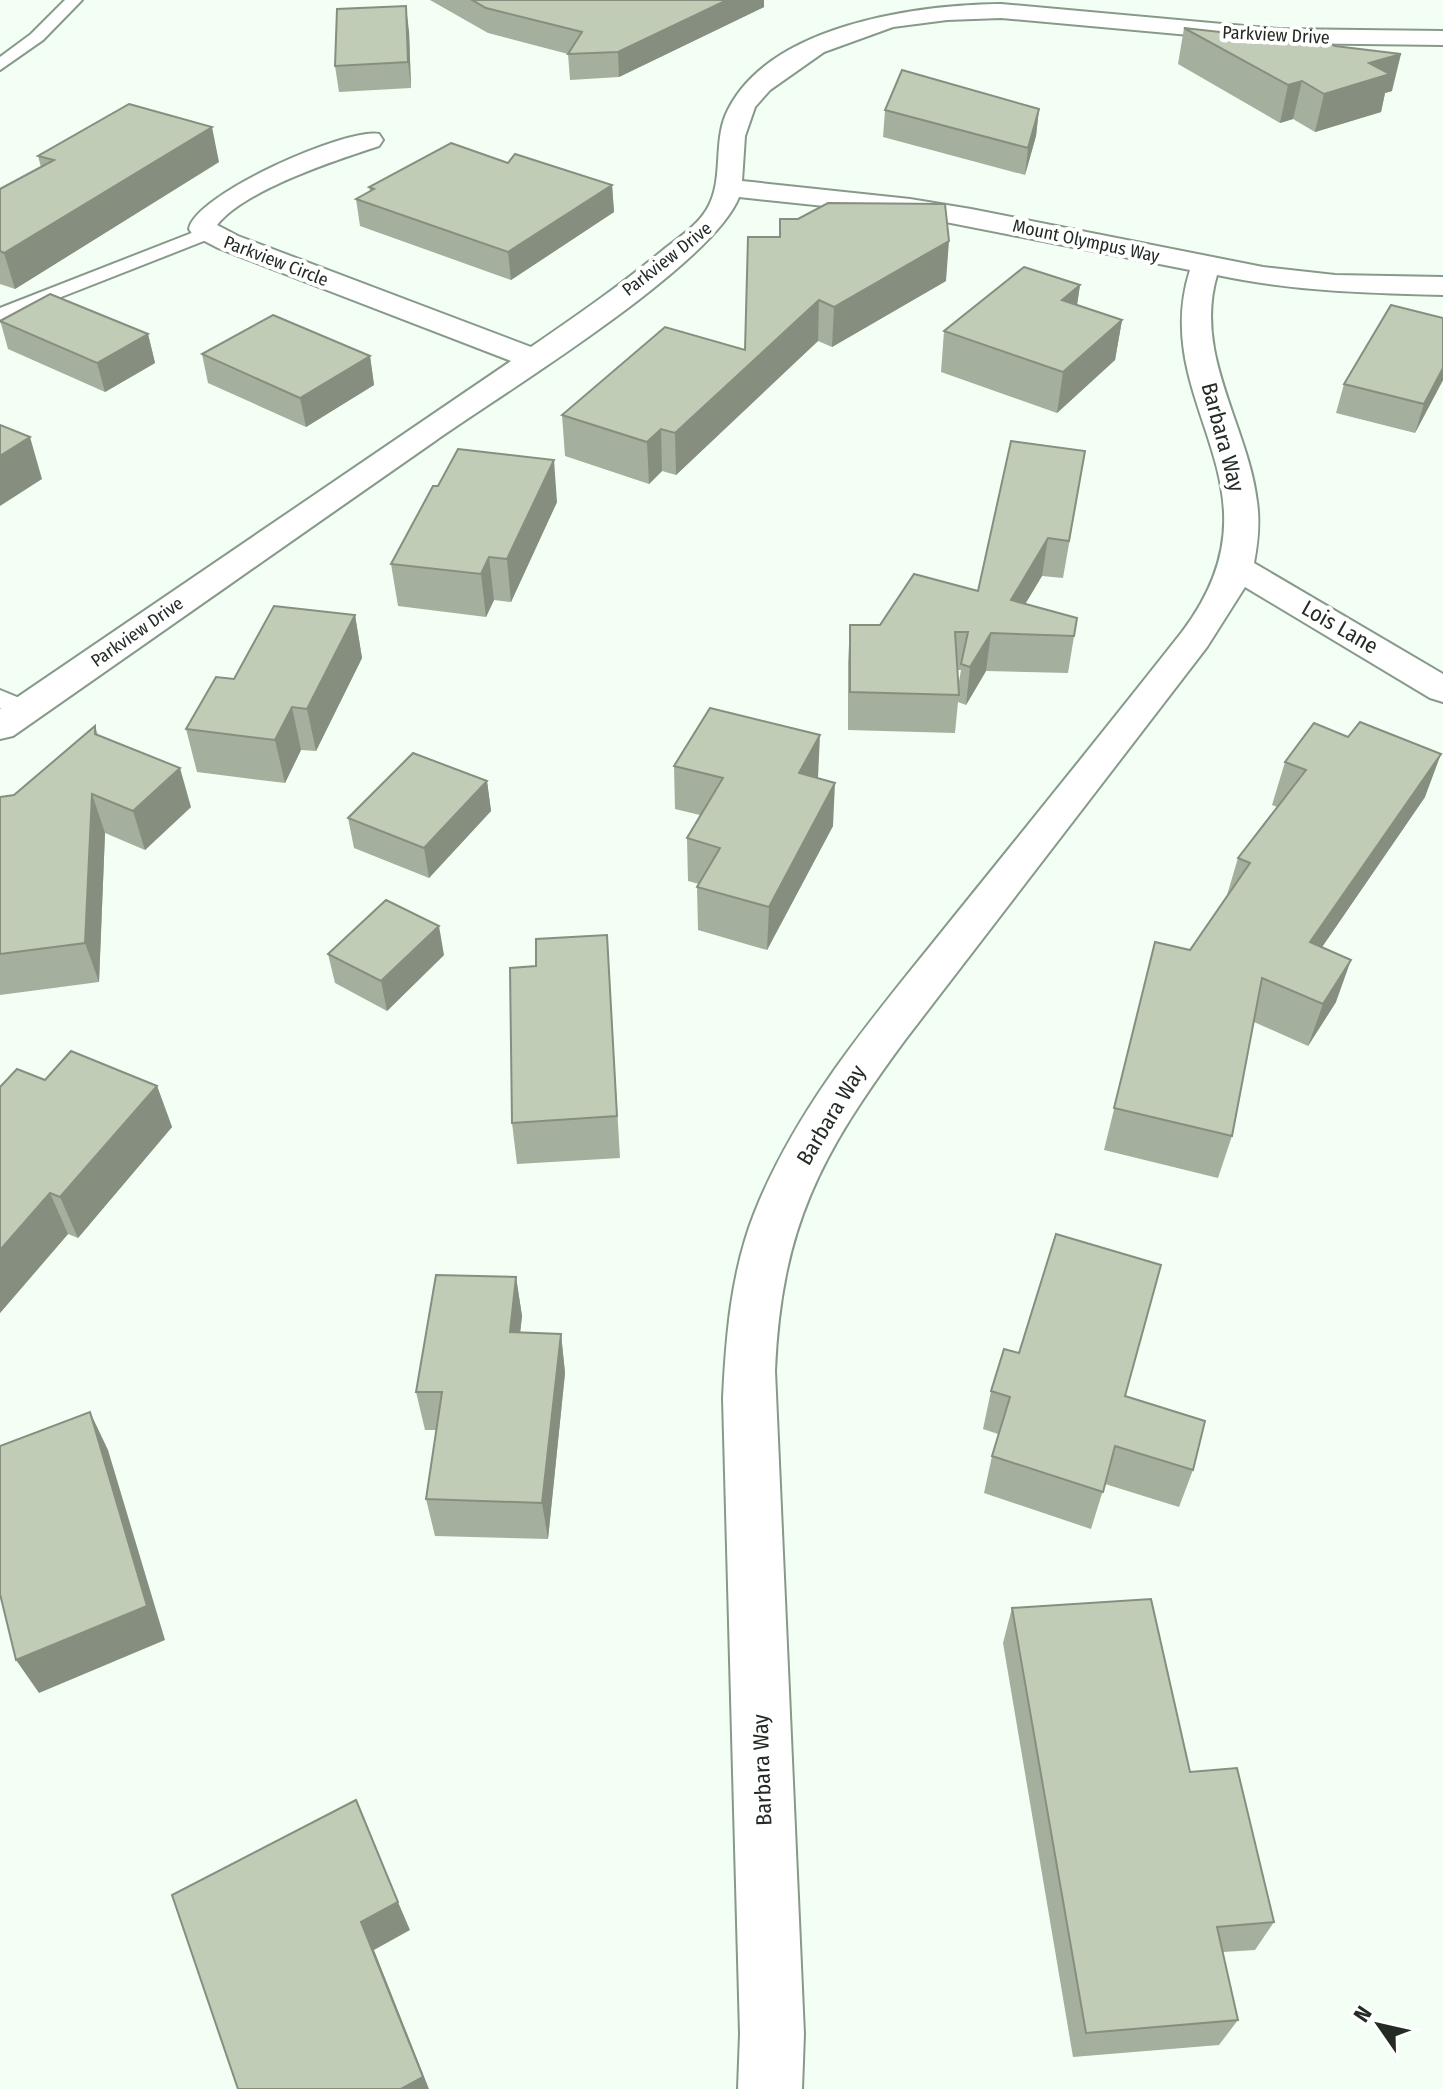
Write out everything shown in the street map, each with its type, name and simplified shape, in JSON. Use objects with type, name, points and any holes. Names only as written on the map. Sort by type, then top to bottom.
[{"type":"street","name":"Parkview Drive","points":[[8,712],[532,358],[690,244],[716,220],[730,188],[732,141],[738,115],[751,95],[769,77],[826,42],[895,19],[942,12],[1001,11],[1278,36],[1443,38]]},
{"type":"street","name":"Parkview Circle","points":[[370,140],[309,161],[227,204],[204,221],[203,229],[532,358]]},
{"type":"street","name":"Mount Olympus Way","points":[[730,188],[956,215],[1205,267],[1335,284],[1443,286]]},
{"type":"street","name":"Barbara Way","points":[[770,2089],[772,2034],[749,1398],[752,1326],[758,1282],[772,1230],[809,1148],[860,1064],[1178,661],[1221,599],[1236,567],[1242,534],[1240,502],[1200,350],[1195,312],[1205,267]]},
{"type":"street","name":"Lois Lane","points":[[1236,567],[1443,690]]},
{"type":"lane","points":[[0,65],[37,37],[74,0]]},
{"type":"lane","points":[[0,315],[207,233]]},
{"type":"building","points":[[472,0],[727,0],[618,52],[568,54],[582,32],[486,8]]},
{"type":"building","points":[[406,6],[408,62],[335,66],[337,9]]},
{"type":"building","points":[[1184,28],[1293,40],[1314,35],[1335,46],[1401,54],[1369,63],[1390,74],[1324,94],[1302,81],[1288,85]]},
{"type":"building","points":[[902,70],[1039,109],[1028,148],[885,110]]},
{"type":"building","points":[[129,104],[212,127],[4,253],[0,251],[0,189],[54,160],[38,156]]},
{"type":"building","points":[[451,143],[508,163],[515,154],[612,185],[508,252],[356,199],[374,189],[369,187]]},
{"type":"building","points":[[828,203],[945,204],[949,241],[834,307],[819,300],[675,433],[661,429],[647,442],[562,415],[665,327],[745,350],[748,237],[780,237],[780,219],[798,219]]},
{"type":"building","points":[[1024,267],[1080,285],[1062,300],[1122,320],[1063,372],[944,331]]},
{"type":"building","points":[[50,294],[148,334],[97,363],[0,321]]},
{"type":"building","points":[[1391,305],[1443,318],[1443,368],[1424,404],[1344,384]]},
{"type":"building","points":[[273,315],[370,356],[300,398],[202,354]]},
{"type":"building","points":[[0,425],[30,437],[0,456]]},
{"type":"building","points":[[1011,441],[1085,451],[1069,541],[1048,538],[1011,600],[1077,618],[1074,636],[991,633],[970,667],[961,664],[968,632],[955,632],[959,695],[850,692],[850,625],[880,625],[914,574],[978,591]]},
{"type":"building","points":[[458,449],[554,460],[507,559],[489,557],[481,574],[391,564],[433,486],[438,486]]},
{"type":"building","points":[[274,606],[355,615],[307,709],[292,707],[275,740],[186,729],[216,677],[234,679]]},
{"type":"building","points":[[710,708],[820,735],[799,773],[835,783],[769,907],[697,887],[720,848],[687,838],[723,778],[674,766]]},
{"type":"building","points":[[1360,722],[1441,754],[1310,942],[1351,960],[1323,1004],[1262,978],[1232,1136],[1114,1108],[1155,942],[1190,950],[1250,863],[1238,858],[1306,770],[1285,762],[1314,723],[1348,737]]},
{"type":"building","points":[[95,726],[95,734],[180,768],[133,811],[92,794],[85,943],[0,954],[0,797],[14,795]]},
{"type":"building","points":[[413,753],[487,781],[424,848],[348,818]]},
{"type":"building","points":[[386,900],[439,926],[381,981],[328,954]]},
{"type":"building","points":[[607,935],[617,1116],[512,1123],[510,968],[536,966],[536,939]]},
{"type":"building","points":[[71,1051],[157,1086],[60,1197],[50,1193],[0,1250],[0,1087],[17,1069],[45,1080]]},
{"type":"building","points":[[1056,1234],[1161,1265],[1125,1396],[1205,1421],[1193,1470],[1115,1446],[1103,1492],[992,1456],[1010,1397],[991,1391],[1004,1349],[1019,1353]]},
{"type":"building","points":[[436,1275],[516,1277],[510,1332],[561,1334],[542,1503],[426,1499],[442,1392],[416,1392]]},
{"type":"building","points":[[90,1412],[147,1606],[16,1660],[0,1594],[0,1446]]},
{"type":"building","points":[[1151,1599],[1190,1772],[1237,1768],[1274,1922],[1217,1927],[1238,2020],[1086,2033],[1012,1608]]},
{"type":"building","points":[[356,1800],[398,1902],[361,1922],[423,2077],[401,2089],[238,2089],[172,1895]]}]
